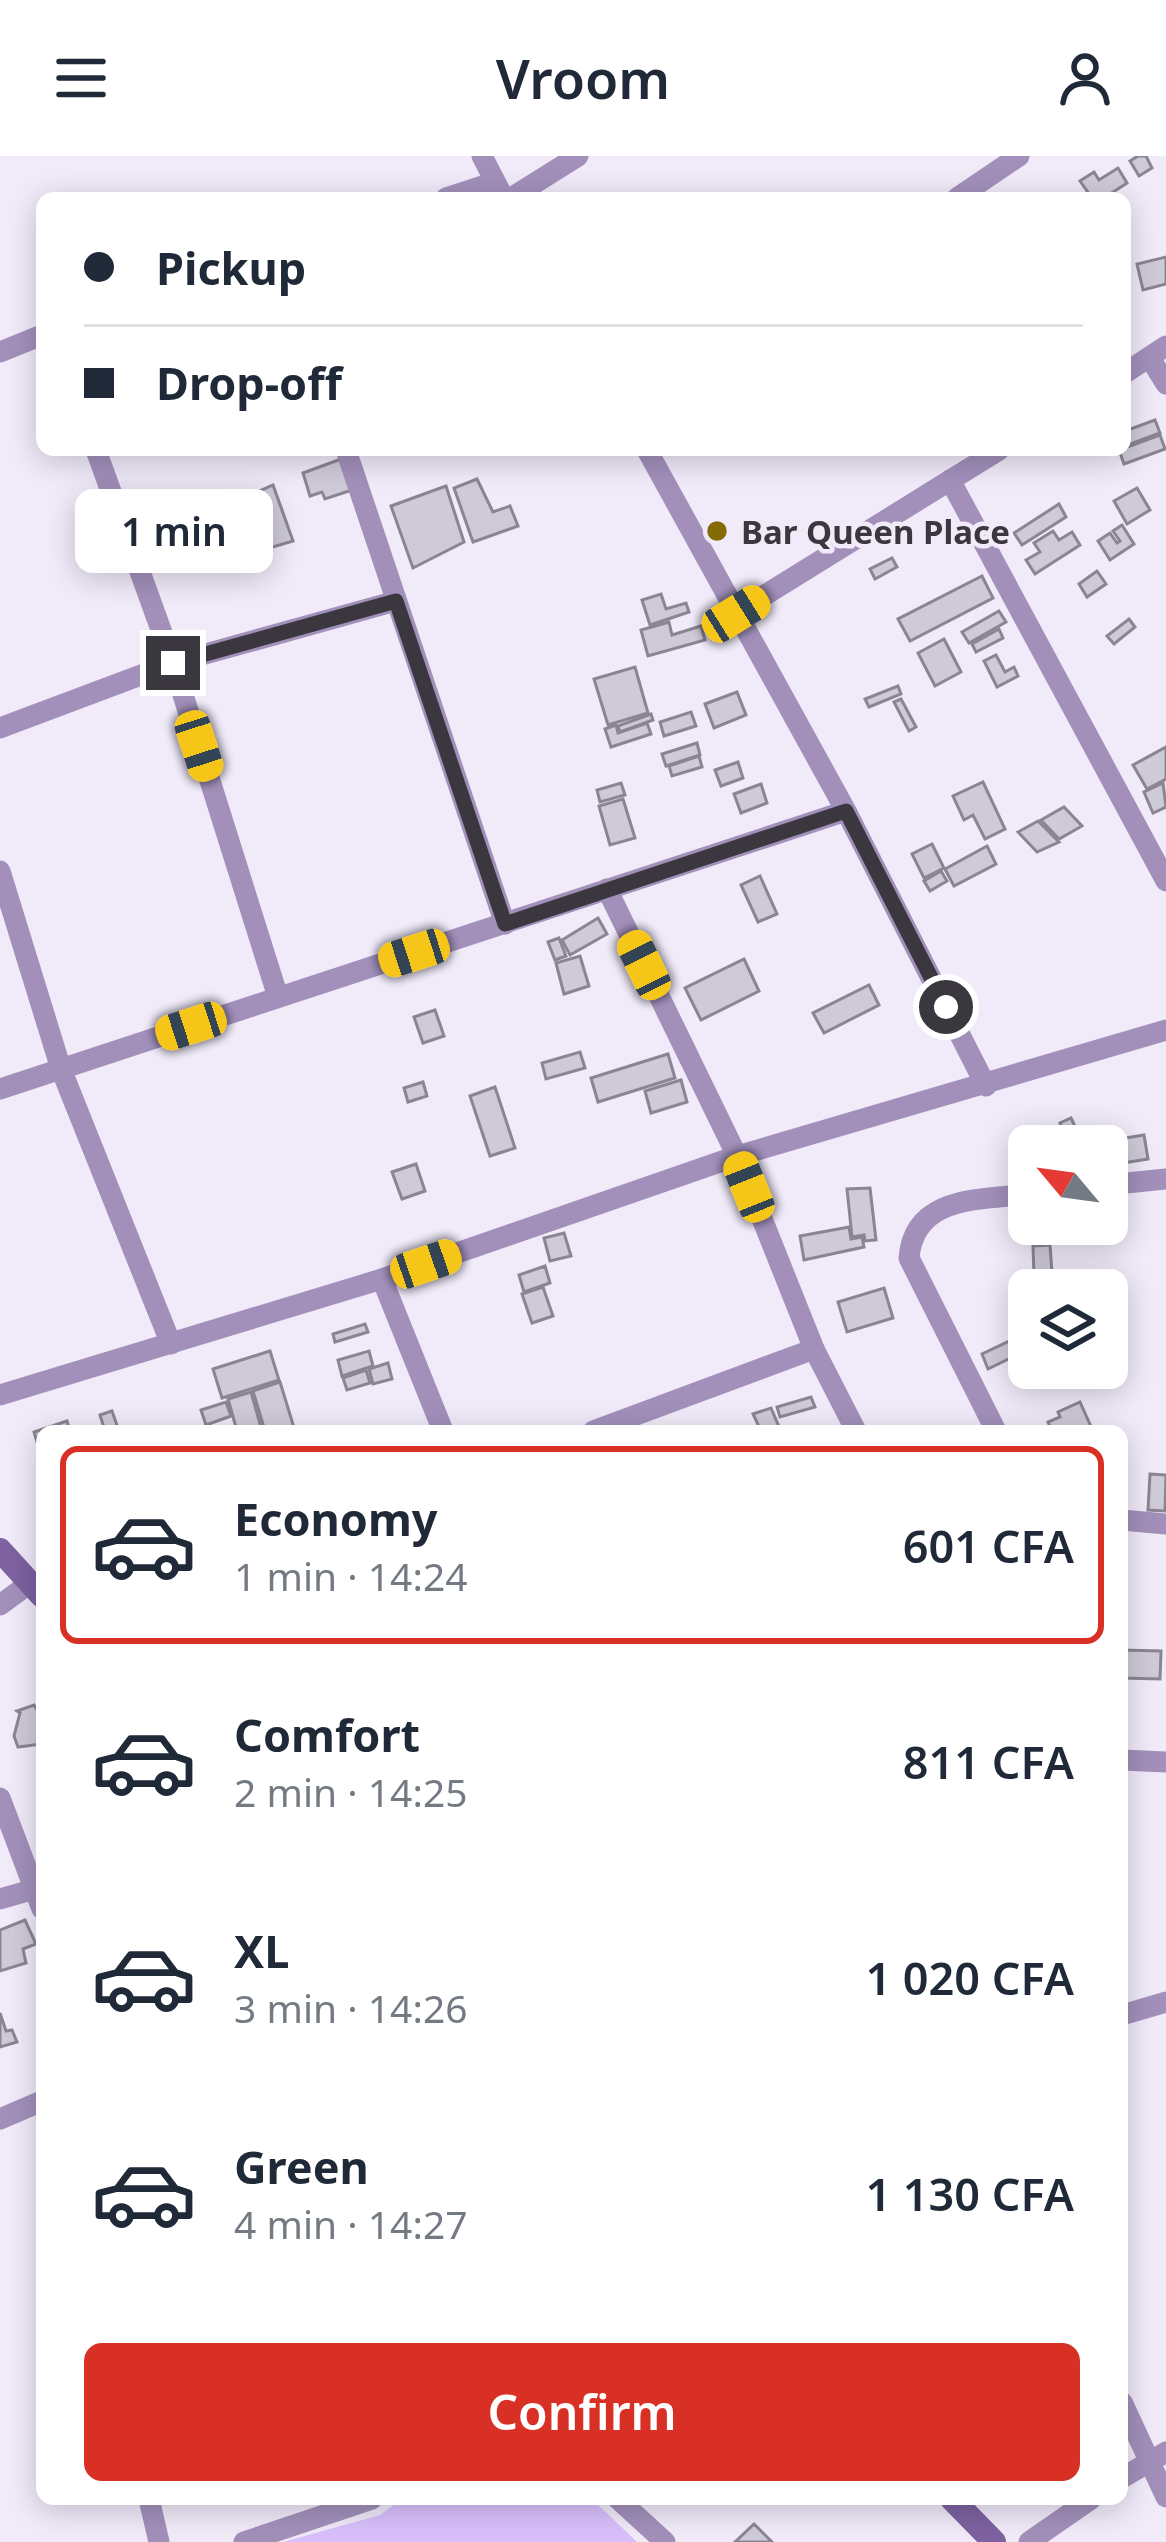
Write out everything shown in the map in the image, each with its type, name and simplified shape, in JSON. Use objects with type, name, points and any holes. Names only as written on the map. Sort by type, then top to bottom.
[{"type":"street","points":[[482,156],[503,192],[578,156]]},
{"type":"street","points":[[966,192],[1019,156]]},
{"type":"street","points":[[0,352],[36,337]]},
{"type":"street","points":[[1131,369],[1158,352],[1166,384]]},
{"type":"street","points":[[98,456],[173,663],[278,997]]},
{"type":"street","points":[[348,456],[505,924]]},
{"type":"street","points":[[650,456],[846,811],[986,1086]]},
{"type":"street","points":[[736,614],[990,456]]},
{"type":"street","points":[[950,480],[1166,881]]},
{"type":"street","points":[[0,728],[173,663],[396,601]]},
{"type":"street","points":[[0,1089],[846,811]]},
{"type":"street","points":[[0,871],[61,1069],[171,1344]]},
{"type":"street","points":[[607,889],[737,1156],[814,1349],[853,1425]]},
{"type":"street","points":[[0,1395],[382,1279],[737,1156],[1166,1030]]},
{"type":"street","points":[[1128,1184],[1166,1179]]},
{"type":"street","points":[[993,1425],[909,1258],[910,1238],[922,1222],[957,1202],[1008,1196]]},
{"type":"street","points":[[382,1279],[440,1425]]},
{"type":"street","points":[[609,1425],[814,1349]]},
{"type":"street","points":[[1128,1521],[1166,1524]]},
{"type":"street","points":[[0,1550],[36,1590],[0,1605]]},
{"type":"street","points":[[1128,1760],[1166,1762]]},
{"type":"street","points":[[0,1798],[36,1891]]},
{"type":"street","points":[[0,1899],[36,1899]]},
{"type":"street","points":[[1128,2013],[1166,2002]]},
{"type":"street","points":[[0,2119],[36,2104]]},
{"type":"street","points":[[1128,2411],[1157,2456],[1166,2497]]},
{"type":"street","points":[[1128,2474],[1157,2456]]},
{"type":"street","points":[[150,2505],[159,2542]]},
{"type":"street","points":[[244,2542],[354,2505]]},
{"type":"street","points":[[625,2505],[665,2542]]},
{"type":"street","points":[[958,2505],[994,2542]]},
{"type":"street","points":[[1029,2542],[1082,2505]]},
{"type":"shaded area","points":[[394,2505],[598,2505],[637,2542],[283,2542],[380,2515]]},
{"type":"building","points":[[1146,156],[1152,168],[1139,176],[1130,161]]},
{"type":"building","points":[[1118,168],[1127,183],[1113,192],[1088,192],[1080,181],[1094,172],[1099,180]]},
{"type":"building","points":[[1166,257],[1166,284],[1143,290],[1137,264]]},
{"type":"building","points":[[1155,420],[1160,433],[1131,444],[1131,429]]},
{"type":"building","points":[[1160,435],[1165,449],[1124,464],[1121,456],[1131,456],[1131,446]]},
{"type":"building","points":[[341,459],[352,490],[325,499],[322,492],[310,496],[303,473]]},
{"type":"building","points":[[477,479],[493,512],[510,506],[518,526],[473,542],[454,488]]},
{"type":"building","points":[[273,485],[293,541],[263,550],[246,497]]},
{"type":"building","points":[[446,486],[464,542],[413,568],[391,506]]},
{"type":"building","points":[[1137,488],[1150,510],[1127,524],[1114,501]]},
{"type":"building","points":[[1059,504],[1066,517],[1022,545],[1014,533]]},
{"type":"building","points":[[1122,525],[1134,544],[1110,560],[1098,541],[1110,533],[1120,541],[1113,531]]},
{"type":"building","points":[[1053,531],[1059,540],[1072,532],[1080,545],[1035,574],[1026,560],[1040,552],[1034,543]]},
{"type":"building","points":[[892,558],[897,567],[875,579],[870,569]]},
{"type":"building","points":[[1097,571],[1106,584],[1087,597],[1079,584]]},
{"type":"building","points":[[982,576],[993,598],[910,641],[898,619]]},
{"type":"building","points":[[661,594],[666,609],[686,603],[689,612],[650,625],[642,600]]},
{"type":"building","points":[[999,611],[1006,622],[969,643],[962,632]]},
{"type":"building","points":[[1129,619],[1135,627],[1114,644],[1107,636]]},
{"type":"building","points":[[669,622],[672,635],[701,626],[705,640],[648,656],[641,630]]},
{"type":"building","points":[[999,629],[1003,638],[976,652],[972,644]]},
{"type":"building","points":[[944,639],[961,672],[935,686],[918,653]]},
{"type":"building","points":[[996,655],[1005,672],[1014,667],[1018,676],[997,687],[984,661]]},
{"type":"building","points":[[635,667],[648,713],[608,725],[594,679]]},
{"type":"building","points":[[898,686],[901,694],[869,707],[865,699]]},
{"type":"building","points":[[737,692],[746,715],[714,728],[705,704]]},
{"type":"building","points":[[901,699],[916,727],[909,731],[894,702]]},
{"type":"building","points":[[691,712],[696,726],[664,736],[660,722]]},
{"type":"building","points":[[651,714],[653,720],[620,732],[618,726]]},
{"type":"building","points":[[647,723],[651,734],[611,747],[605,729],[616,725],[618,733]]},
{"type":"building","points":[[697,743],[700,755],[666,766],[662,754]]},
{"type":"building","points":[[1166,747],[1166,779],[1147,789],[1133,765]]},
{"type":"building","points":[[699,756],[702,767],[672,776],[669,766]]},
{"type":"building","points":[[738,762],[743,778],[721,786],[715,770]]},
{"type":"building","points":[[983,782],[1005,829],[985,839],[973,815],[964,820],[953,796]]},
{"type":"building","points":[[621,783],[625,795],[600,802],[597,790]]},
{"type":"building","points":[[1163,783],[1166,807],[1153,813],[1144,792]]},
{"type":"building","points":[[761,784],[767,803],[741,813],[734,794]]},
{"type":"building","points":[[623,799],[635,838],[610,845],[599,806]]},
{"type":"building","points":[[1064,807],[1082,826],[1059,839],[1041,820]]},
{"type":"building","points":[[1038,821],[1059,842],[1037,852],[1018,832]]},
{"type":"building","points":[[932,844],[944,868],[924,878],[912,854]]},
{"type":"building","points":[[987,846],[996,864],[954,886],[945,869]]},
{"type":"building","points":[[941,871],[947,881],[930,891],[924,881]]},
{"type":"building","points":[[760,876],[777,914],[758,922],[741,885]]},
{"type":"building","points":[[598,918],[607,934],[570,955],[562,940]]},
{"type":"building","points":[[559,938],[566,956],[555,960],[548,942]]},
{"type":"building","points":[[580,956],[589,986],[564,994],[556,963]]},
{"type":"building","points":[[744,959],[759,991],[701,1020],[685,988]]},
{"type":"building","points":[[869,985],[879,1005],[824,1033],[813,1013]]},
{"type":"building","points":[[435,1010],[444,1036],[423,1043],[414,1017]]},
{"type":"building","points":[[580,1052],[585,1068],[546,1079],[542,1063]]},
{"type":"building","points":[[668,1054],[675,1078],[598,1102],[591,1078]]},
{"type":"building","points":[[681,1080],[687,1102],[651,1113],[645,1091]]},
{"type":"building","points":[[423,1082],[427,1096],[408,1102],[404,1088]]},
{"type":"building","points":[[495,1087],[515,1148],[490,1156],[470,1096]]},
{"type":"building","points":[[1144,1135],[1148,1159],[1128,1162],[1128,1138]]},
{"type":"building","points":[[416,1164],[425,1191],[402,1199],[392,1172]]},
{"type":"building","points":[[870,1188],[876,1240],[865,1241],[864,1235],[852,1237],[847,1189]]},
{"type":"building","points":[[849,1227],[851,1239],[862,1237],[864,1247],[804,1260],[800,1236]]},
{"type":"building","points":[[564,1233],[571,1256],[550,1261],[544,1238]]},
{"type":"building","points":[[1050,1245],[1052,1269],[1034,1269],[1033,1246]]},
{"type":"building","points":[[545,1266],[550,1283],[524,1292],[519,1275]]},
{"type":"building","points":[[543,1287],[553,1316],[532,1323],[522,1294]]},
{"type":"building","points":[[884,1288],[893,1318],[847,1332],[838,1302]]},
{"type":"building","points":[[365,1324],[368,1332],[335,1342],[333,1334]]},
{"type":"building","points":[[1008,1342],[1008,1359],[988,1369],[982,1354]]},
{"type":"building","points":[[270,1351],[279,1380],[222,1398],[213,1369]]},
{"type":"building","points":[[369,1351],[373,1366],[342,1376],[338,1360]]},
{"type":"building","points":[[388,1363],[392,1379],[373,1384],[369,1369]]},
{"type":"building","points":[[366,1370],[370,1383],[347,1390],[343,1378]]},
{"type":"building","points":[[280,1382],[293,1425],[263,1425],[253,1391]]},
{"type":"building","points":[[251,1392],[260,1425],[235,1425],[228,1399]]},
{"type":"building","points":[[811,1397],[815,1407],[780,1417],[777,1407]]},
{"type":"building","points":[[226,1402],[231,1416],[206,1425],[201,1410]]},
{"type":"building","points":[[1080,1402],[1090,1425],[1049,1425],[1060,1417],[1058,1412]]},
{"type":"building","points":[[771,1408],[778,1425],[758,1425],[753,1414]]},
{"type":"building","points":[[112,1411],[117,1425],[103,1425],[100,1415]]},
{"type":"building","points":[[1150,1474],[1166,1475],[1165,1511],[1148,1510]]},
{"type":"building","points":[[1128,1650],[1161,1651],[1160,1679],[1128,1678]]},
{"type":"building","points":[[36,1708],[36,1745],[18,1747],[14,1736],[17,1711]]},
{"type":"building","points":[[25,1920],[36,1944],[23,1949],[26,1963],[0,1971],[0,1930]]},
{"type":"building","points":[[0,2013],[6,2031],[12,2030],[17,2042],[0,2047]]},
{"type":"building","points":[[754,2524],[772,2542],[735,2542]]},
{"type":"place","name":"Bar Queen Place","points":[[717,531]]},
{"type":"route","points":[[173,663],[396,601],[505,924],[846,811],[946,1007]]}]
